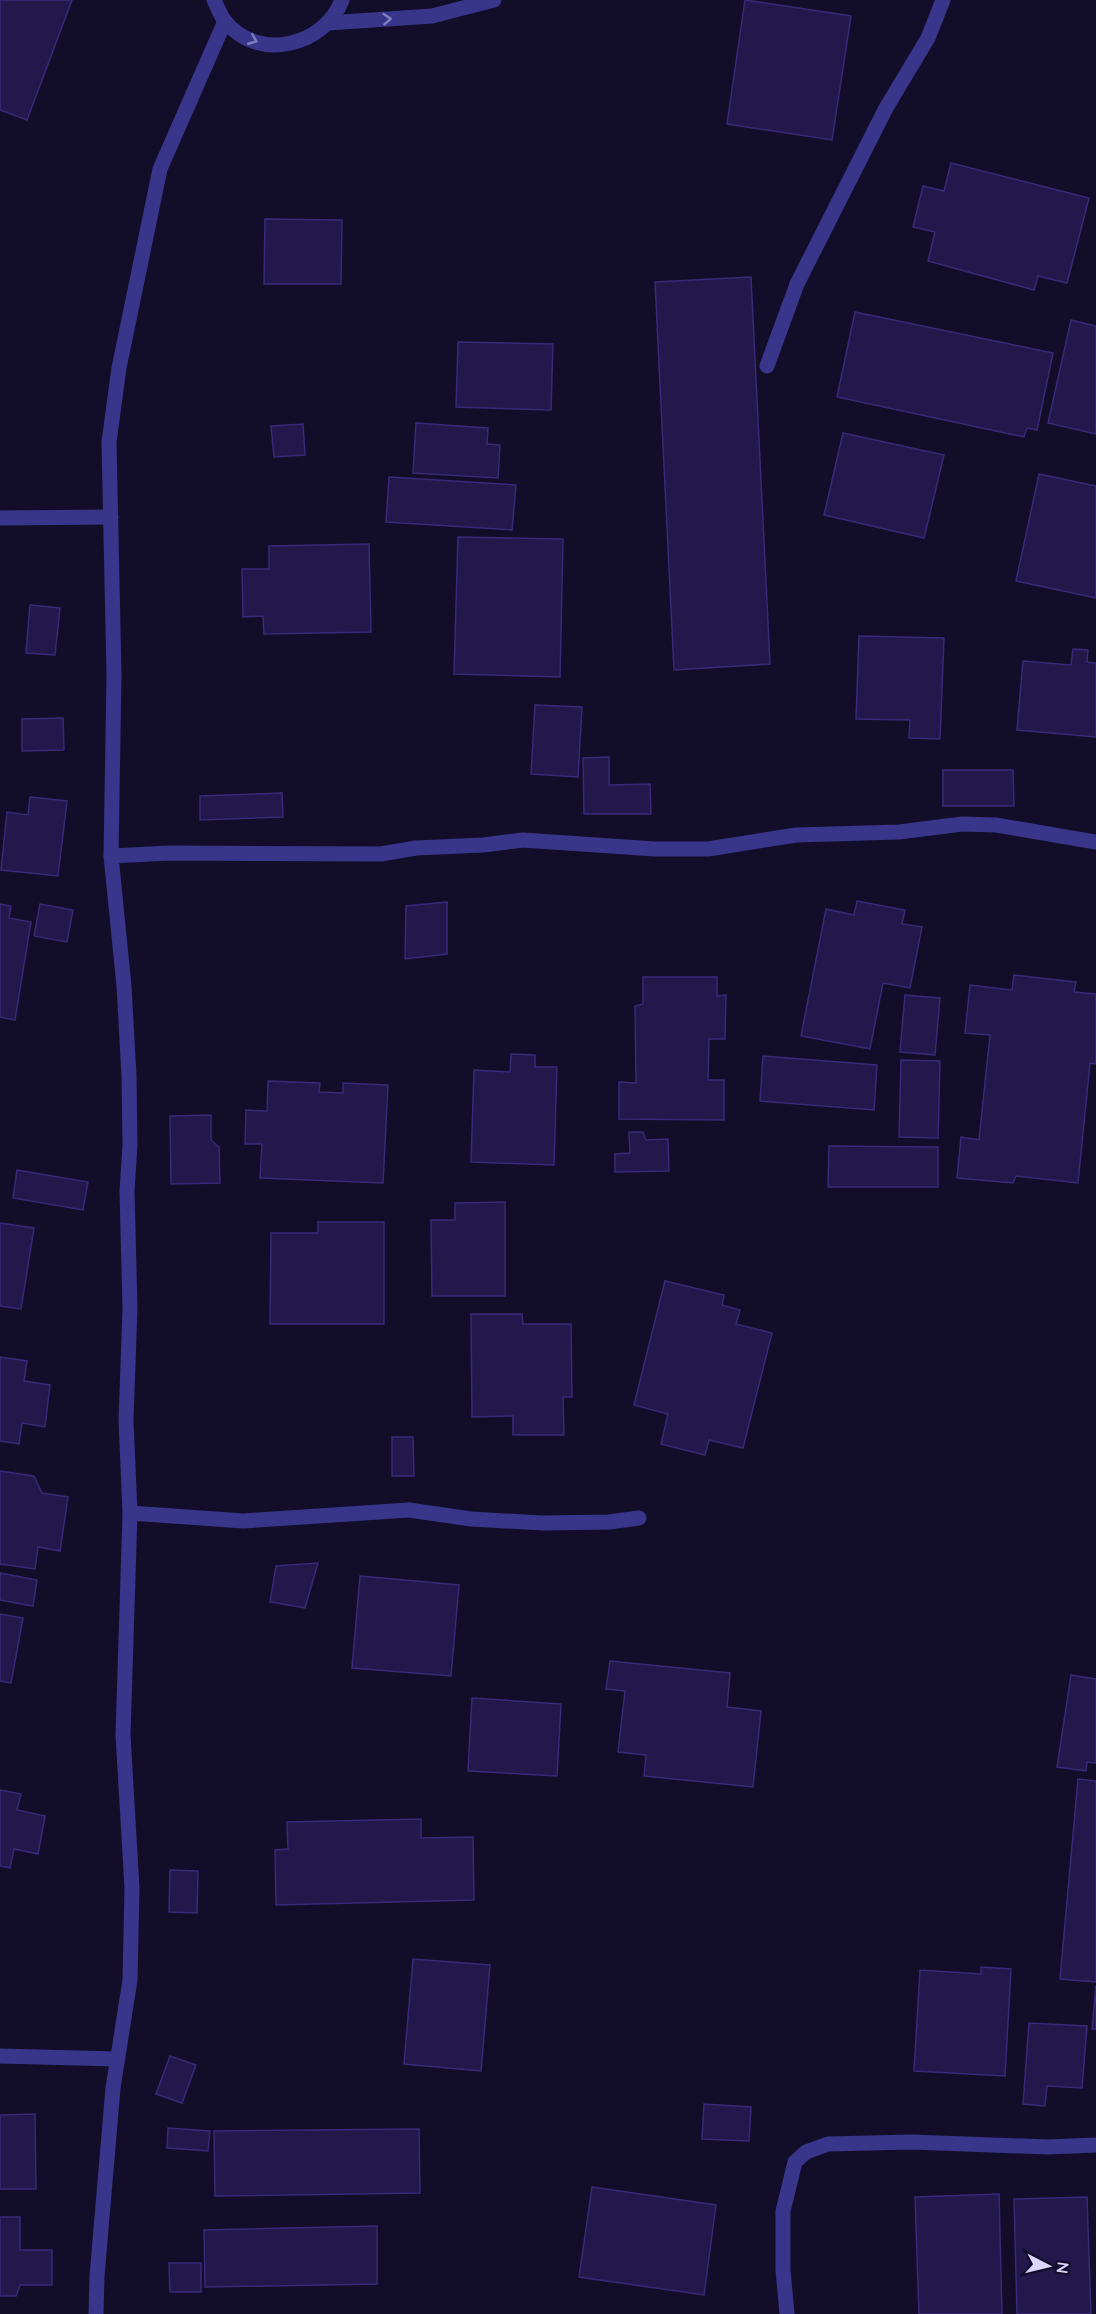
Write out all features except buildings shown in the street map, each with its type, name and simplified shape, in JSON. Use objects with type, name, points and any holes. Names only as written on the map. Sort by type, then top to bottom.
[{"type":"street","points":[[214,0],[225,21],[243,36],[264,45],[288,45],[310,38],[328,23],[342,0]]},
{"type":"street","points":[[328,23],[432,16],[494,0]]},
{"type":"street","points":[[767,366],[796,284],[886,108],[928,38],[943,0]]},
{"type":"street","points":[[96,2314],[97,2276],[117,2059],[126,2019],[132,1921],[123,1735],[130,1513],[126,1420],[130,1308],[127,1191],[130,1145],[129,1076],[124,986],[111,856],[114,675],[110,442],[117,401],[118,368],[160,169],[225,21]]},
{"type":"street","points":[[0,518],[111,517]]},
{"type":"street","points":[[111,856],[381,854],[416,848],[483,845],[522,840],[655,849],[708,849],[796,835],[899,832],[962,825],[996,825],[1096,842]]},
{"type":"street","points":[[130,1513],[243,1521],[409,1510],[471,1519],[543,1523],[609,1522],[639,1518]]},
{"type":"street","points":[[0,2056],[117,2059]]},
{"type":"street","points":[[787,2314],[783,2270],[783,2211],[795,2162],[806,2151],[828,2144],[912,2142],[1048,2147],[1096,2145]]}]
